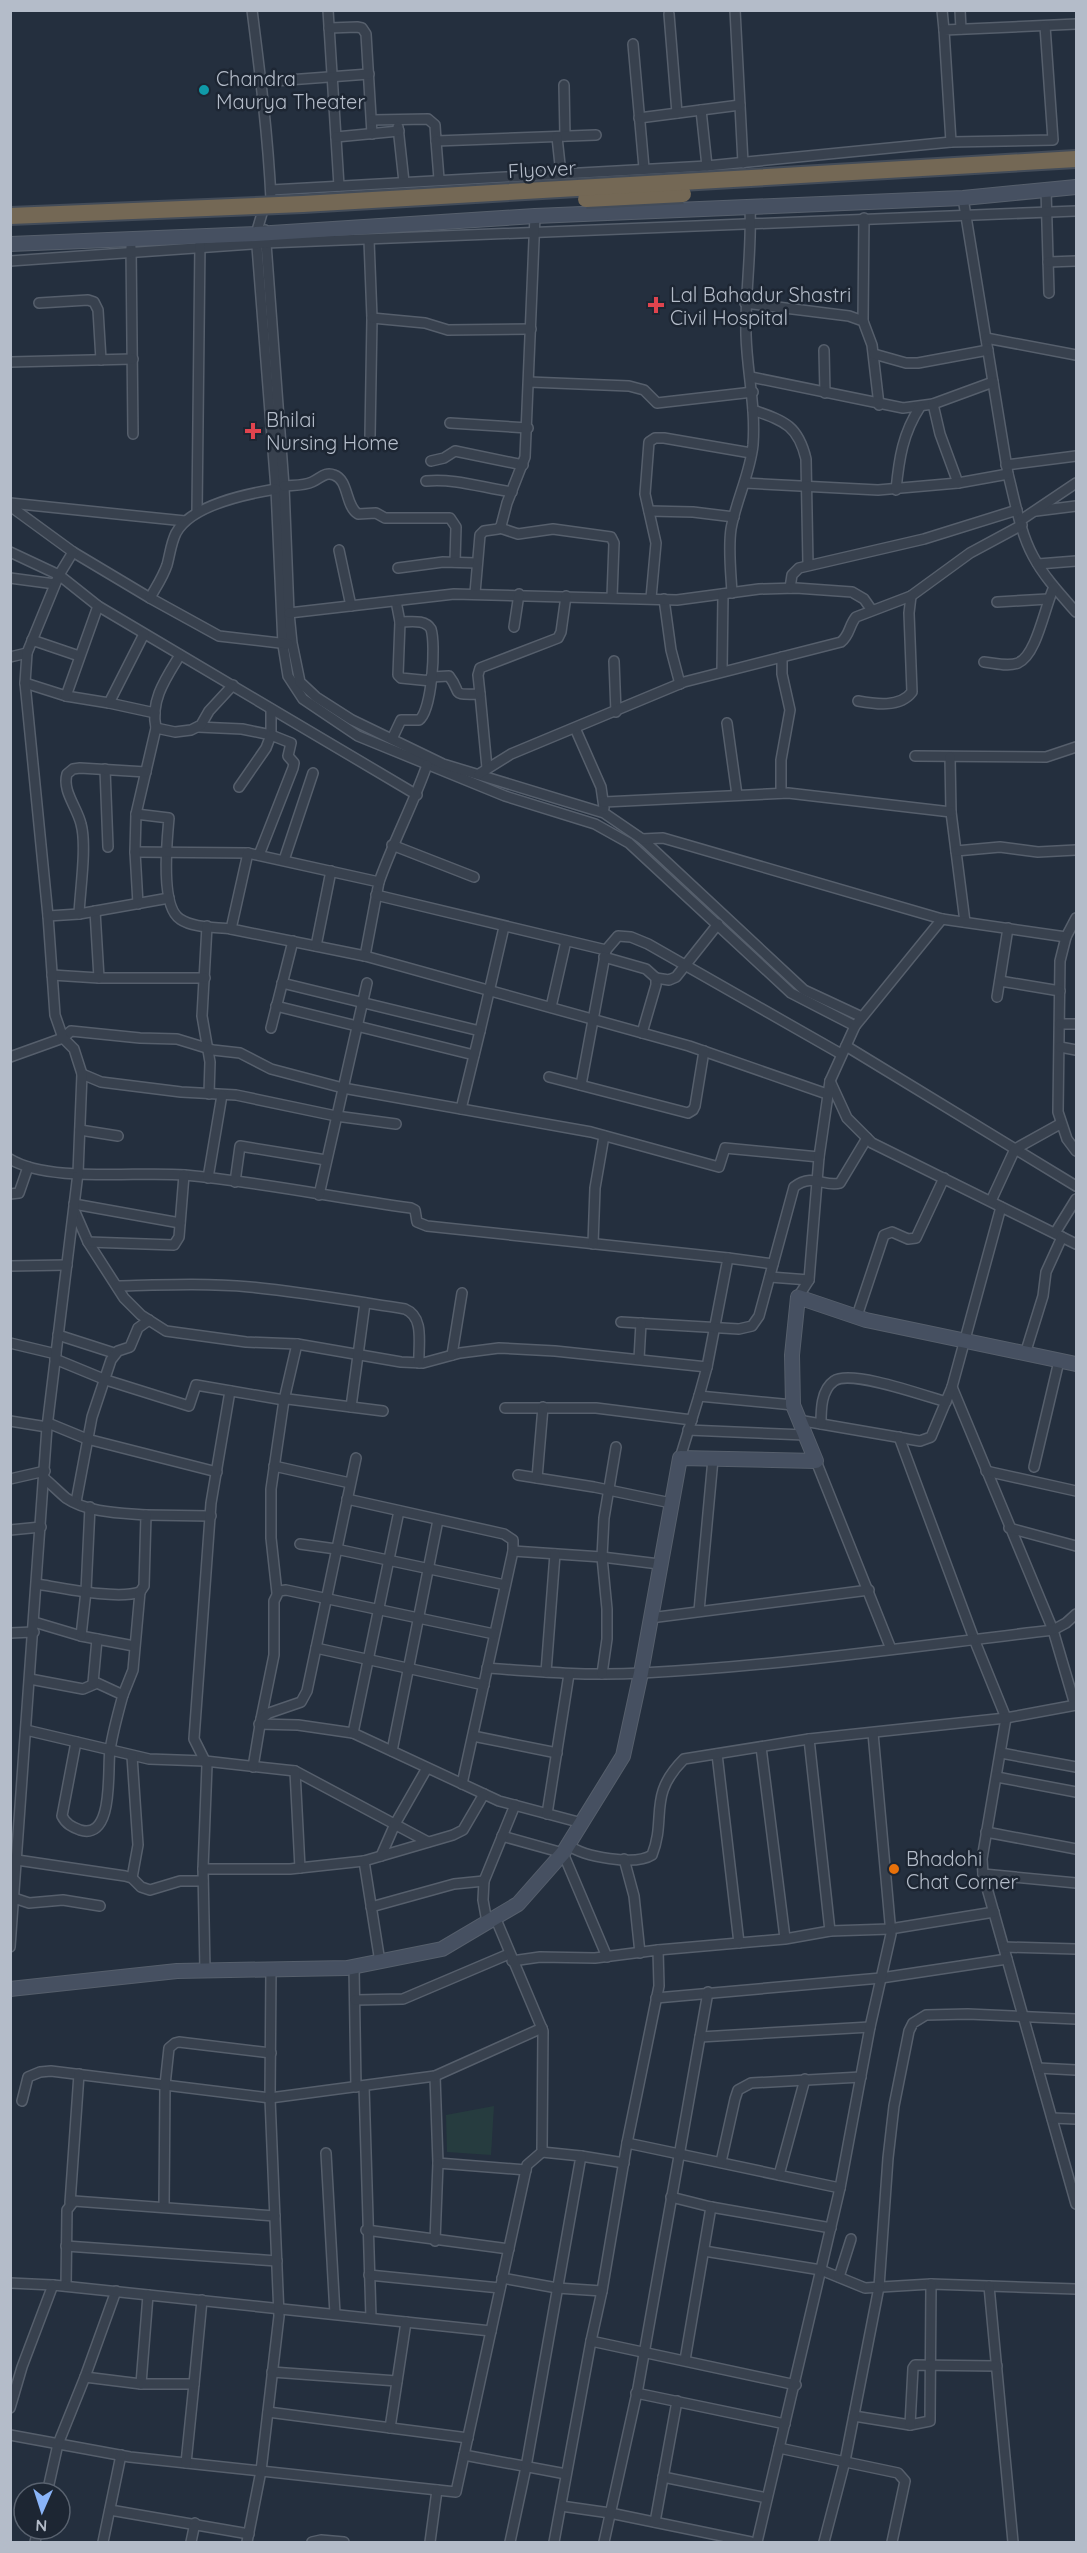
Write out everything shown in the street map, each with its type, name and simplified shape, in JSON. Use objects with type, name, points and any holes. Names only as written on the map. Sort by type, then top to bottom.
[{"type":"highway","name":"Flyover","points":[[10,216],[303,204],[1077,157]]},
{"type":"highway","name":"Flyover","points":[[10,227],[635,197],[1077,170]]},
{"type":"street","points":[[252,10],[261,82],[268,200],[261,238],[289,613],[287,644],[300,682],[316,697],[352,720],[442,764],[604,813],[642,839],[804,990],[862,1017]]},
{"type":"street","points":[[328,10],[339,186]]},
{"type":"street","points":[[735,10],[743,163]]},
{"type":"street","points":[[942,10],[951,142]]},
{"type":"street","points":[[960,10],[961,29]]},
{"type":"street","points":[[669,14],[677,113]]},
{"type":"street","points":[[944,30],[1077,24]]},
{"type":"street","points":[[268,200],[339,186],[707,166],[951,142],[1053,140],[1045,26]]},
{"type":"street","points":[[329,28],[362,28],[366,34],[372,134]]},
{"type":"street","points":[[633,44],[644,168]]},
{"type":"street","points":[[261,82],[369,74]]},
{"type":"street","points":[[561,174],[564,85]]},
{"type":"street","points":[[639,118],[740,105]]},
{"type":"street","points":[[701,110],[707,166]]},
{"type":"street","points":[[372,120],[428,119],[435,125],[439,179]]},
{"type":"street","points":[[398,120],[404,182]]},
{"type":"street","points":[[336,137],[399,131]]},
{"type":"street","points":[[436,141],[596,135]]},
{"type":"street","points":[[10,210],[268,200],[1077,157]]},
{"type":"street","points":[[10,261],[130,246],[535,216],[963,198],[1077,187]]},
{"type":"street","points":[[1046,190],[1049,293]]},
{"type":"street","points":[[963,198],[1007,470],[1017,510],[1032,555],[1054,586],[1075,609]]},
{"type":"street","points":[[722,671],[731,532],[752,453],[753,392],[746,343],[745,303],[750,207]]},
{"type":"street","points":[[261,238],[369,240],[1077,211]]},
{"type":"street","points":[[500,528],[523,465],[528,428],[535,216]]},
{"type":"street","points":[[864,218],[863,321],[873,354],[879,405]]},
{"type":"street","points":[[369,240],[372,318],[370,436]]},
{"type":"street","points":[[197,512],[200,242]]},
{"type":"street","points":[[10,244],[130,246]]},
{"type":"street","points":[[130,246],[133,434]]},
{"type":"street","points":[[1048,262],[1077,261]]},
{"type":"street","points":[[39,303],[88,300],[94,302],[98,310],[101,360]]},
{"type":"street","points":[[745,303],[849,316],[863,321]]},
{"type":"street","points":[[372,318],[424,323],[448,330],[531,329]]},
{"type":"street","points":[[986,338],[1077,355]]},
{"type":"street","points":[[824,350],[825,393]]},
{"type":"street","points":[[873,354],[906,363],[918,363],[988,350]]},
{"type":"street","points":[[10,362],[133,359]]},
{"type":"street","points":[[751,377],[879,405],[903,408],[933,404],[993,382]]},
{"type":"street","points":[[530,382],[629,386],[644,390],[657,403],[753,392]]},
{"type":"street","points":[[933,404],[940,434],[958,483]]},
{"type":"street","points":[[896,490],[899,456],[904,437],[920,407]]},
{"type":"street","points":[[753,410],[782,420],[793,428],[802,442],[806,459],[808,565]]},
{"type":"street","points":[[450,423],[528,428]]},
{"type":"street","points":[[651,598],[656,543],[645,494],[647,446],[651,440],[664,438],[752,453]]},
{"type":"street","points":[[431,461],[444,458],[455,451],[523,465]]},
{"type":"street","points":[[745,483],[896,490],[958,483],[1007,470],[1077,456]]},
{"type":"street","points":[[150,598],[163,575],[174,537],[185,521],[197,512],[249,494],[305,484],[324,475],[335,475],[341,480],[353,510],[358,514],[376,513],[385,518],[450,518],[456,527],[454,562]]},
{"type":"street","points":[[426,481],[447,479],[512,492]]},
{"type":"street","points":[[479,774],[511,754],[680,684],[722,671],[842,642],[849,634],[856,617],[871,609],[911,596],[970,553],[1022,522],[1033,512],[1076,484]]},
{"type":"street","points":[[280,488],[288,676],[303,699],[358,736],[505,796],[595,824],[629,843],[791,993],[855,1026]]},
{"type":"street","points":[[10,505],[73,552],[219,636],[287,644]]},
{"type":"street","points":[[10,505],[185,521]]},
{"type":"street","points":[[1033,512],[1077,507]]},
{"type":"street","points":[[790,588],[795,571],[808,565],[924,539],[1017,510]]},
{"type":"street","points":[[649,511],[693,512],[734,517]]},
{"type":"street","points":[[475,593],[482,532],[500,528],[518,534],[553,529],[611,537],[614,543],[612,597]]},
{"type":"street","points":[[339,550],[351,606]]},
{"type":"street","points":[[10,552],[417,795]]},
{"type":"street","points":[[10,1947],[47,1425],[78,1173],[82,1074],[74,1049],[63,1038],[55,1015],[48,916],[25,683],[27,652],[57,580],[73,552]]},
{"type":"street","points":[[1038,564],[1077,561]]},
{"type":"street","points":[[398,568],[454,562],[477,563]]},
{"type":"street","points":[[10,578],[57,580]]},
{"type":"street","points":[[984,662],[1012,665],[1023,660],[1031,648],[1054,586]]},
{"type":"street","points":[[289,613],[475,593],[677,600],[790,588],[852,592],[864,599],[871,609]]},
{"type":"street","points":[[514,627],[519,594]]},
{"type":"street","points":[[487,768],[478,675],[480,668],[558,638],[561,632],[566,596]]},
{"type":"street","points":[[858,701],[892,703],[904,699],[912,692],[909,613],[911,596]]},
{"type":"street","points":[[664,599],[671,650],[680,684]]},
{"type":"street","points":[[997,602],[1048,599]]},
{"type":"street","points":[[396,601],[400,622],[398,675],[401,678],[431,679],[448,676],[453,688],[461,695],[480,694]]},
{"type":"street","points":[[66,696],[98,606]]},
{"type":"street","points":[[392,739],[401,720],[419,720],[424,715],[431,679],[433,639],[429,625],[422,622],[400,622]]},
{"type":"street","points":[[109,703],[144,634]]},
{"type":"street","points":[[32,640],[79,656]]},
{"type":"street","points":[[10,657],[27,652]]},
{"type":"street","points":[[138,904],[135,852],[136,814],[156,728],[154,713],[158,694],[180,655]]},
{"type":"street","points":[[781,793],[781,760],[790,710],[782,674],[782,657]]},
{"type":"street","points":[[614,661],[616,712]]},
{"type":"street","points":[[25,683],[66,696],[154,713]]},
{"type":"street","points":[[198,727],[232,685]]},
{"type":"street","points":[[239,787],[266,748],[271,735],[272,709]]},
{"type":"street","points":[[727,723],[737,795]]},
{"type":"street","points":[[156,728],[175,732],[198,727],[242,729],[271,735],[291,743],[288,756],[294,765],[259,855]]},
{"type":"street","points":[[575,728],[601,787],[604,813]]},
{"type":"street","points":[[915,756],[1046,757],[1077,747]]},
{"type":"street","points":[[950,757],[951,812],[965,922]]},
{"type":"street","points":[[365,956],[379,882],[392,845],[417,795],[428,765]]},
{"type":"street","points":[[78,914],[83,832],[65,781],[67,774],[73,769],[146,771]]},
{"type":"street","points":[[105,769],[108,847]]},
{"type":"street","points":[[284,860],[313,773]]},
{"type":"street","points":[[604,802],[781,793],[951,812]]},
{"type":"street","points":[[136,814],[169,818],[167,852],[169,898],[172,911],[177,917],[190,923],[365,956],[704,1051],[827,1095]]},
{"type":"street","points":[[642,839],[663,838],[942,919],[1066,937]]},
{"type":"street","points":[[392,845],[474,877]]},
{"type":"street","points":[[956,850],[1000,847],[1038,852],[1077,850]]},
{"type":"street","points":[[135,852],[248,853],[379,882]]},
{"type":"street","points":[[231,929],[248,853]]},
{"type":"street","points":[[316,946],[331,871]]},
{"type":"street","points":[[376,895],[566,941],[646,969],[656,978],[673,979],[718,924]]},
{"type":"street","points":[[48,916],[78,914],[169,898]]},
{"type":"street","points":[[95,911],[99,978]]},
{"type":"street","points":[[1077,918],[1066,937],[1060,961],[1058,1112],[1060,1124],[1077,1151]]},
{"type":"street","points":[[891,1649],[869,1590],[798,1420],[793,1405],[792,1355],[798,1297],[809,1280],[819,1156],[830,1081],[855,1026],[942,919]]},
{"type":"street","points":[[207,926],[202,1016],[210,1062],[209,1094]]},
{"type":"street","points":[[461,1109],[504,927]]},
{"type":"street","points":[[997,998],[1008,928]]},
{"type":"street","points":[[581,1085],[605,954],[618,936],[631,937],[843,1050],[1077,1186]]},
{"type":"street","points":[[271,1028],[293,941]]},
{"type":"street","points":[[551,1007],[566,941]]},
{"type":"street","points":[[52,975],[99,978],[205,978]]},
{"type":"street","points":[[642,1033],[656,978]]},
{"type":"street","points":[[1000,981],[1060,991]]},
{"type":"street","points":[[282,983],[480,1031]]},
{"type":"street","points":[[319,1195],[367,983]]},
{"type":"street","points":[[276,1006],[474,1055]]},
{"type":"street","points":[[1060,1024],[1077,1024]]},
{"type":"street","points":[[10,1057],[63,1038],[71,1031],[177,1039],[208,1048],[240,1053],[271,1070],[343,1088],[604,1136],[719,1167],[725,1148],[819,1156]]},
{"type":"street","points":[[1060,1047],[1077,1050]]},
{"type":"street","points":[[549,1077],[688,1113],[693,1110],[704,1051]]},
{"type":"street","points":[[82,1074],[101,1082],[236,1095],[336,1116],[396,1124]]},
{"type":"street","points":[[830,1081],[847,1118],[872,1143],[1077,1244]]},
{"type":"street","points":[[208,1178],[222,1095]]},
{"type":"street","points":[[991,1201],[1015,1149],[1060,1124]]},
{"type":"street","points":[[80,1130],[118,1136]]},
{"type":"street","points":[[593,1244],[595,1188],[604,1136]]},
{"type":"street","points":[[621,1322],[740,1329],[752,1326],[759,1316],[792,1192],[797,1184],[817,1179],[835,1184],[840,1183],[867,1138]]},
{"type":"street","points":[[235,1182],[240,1146],[326,1160]]},
{"type":"street","points":[[10,1159],[49,1173],[184,1175],[414,1209],[417,1222],[422,1226],[773,1264]]},
{"type":"street","points":[[10,1194],[19,1193],[28,1167]]},
{"type":"street","points":[[88,1242],[169,1246],[178,1241],[184,1175]]},
{"type":"street","points":[[857,1316],[884,1235],[892,1232],[908,1239],[916,1238],[944,1178]]},
{"type":"street","points":[[1025,1354],[1041,1302],[1046,1272],[1059,1235],[1076,1200]]},
{"type":"street","points":[[74,1207],[180,1222]]},
{"type":"street","points":[[74,1207],[88,1242],[117,1286],[141,1315],[166,1331],[246,1342],[297,1344],[419,1363],[499,1348],[707,1367]]},
{"type":"street","points":[[798,1420],[920,1441],[931,1437],[952,1387],[1001,1207]]},
{"type":"street","points":[[10,1989],[177,1971],[354,1967],[442,1949],[518,1904],[566,1849],[623,1756],[641,1673],[680,1458],[707,1367],[728,1258]]},
{"type":"street","points":[[10,1266],[67,1265]]},
{"type":"street","points":[[770,1277],[809,1280]]},
{"type":"street","points":[[117,1286],[185,1284],[248,1287],[405,1309],[418,1319],[419,1363]]},
{"type":"street","points":[[452,1355],[462,1293]]},
{"type":"street","points":[[798,1297],[857,1316],[963,1342],[1077,1364]]},
{"type":"street","points":[[351,1407],[365,1303]]},
{"type":"street","points":[[58,1335],[114,1353],[129,1348],[138,1328],[149,1320]]},
{"type":"street","points":[[639,1359],[641,1323]]},
{"type":"street","points":[[10,1343],[56,1357],[106,1380],[189,1406],[196,1385],[284,1400],[383,1411]]},
{"type":"street","points":[[253,1767],[274,1655],[276,1593],[270,1513],[274,1466],[284,1400],[297,1344]]},
{"type":"street","points":[[76,1502],[87,1438],[114,1353]]},
{"type":"street","points":[[1034,1467],[1059,1361]]},
{"type":"street","points":[[820,1424],[821,1409],[827,1390],[831,1383],[843,1377],[946,1402]]},
{"type":"street","points":[[502,1836],[578,1852],[637,1861],[652,1855],[655,1848],[659,1802],[673,1770],[684,1759],[809,1739],[1006,1718],[1076,1705],[1053,1630],[952,1387]]},
{"type":"street","points":[[205,1970],[203,1869],[207,1765],[194,1739],[210,1516],[230,1391]]},
{"type":"street","points":[[699,1396],[793,1405]]},
{"type":"street","points":[[537,1478],[543,1407]]},
{"type":"street","points":[[505,1408],[622,1410],[692,1420]]},
{"type":"street","points":[[10,1421],[47,1425],[87,1438],[217,1472]]},
{"type":"street","points":[[688,1430],[805,1435]]},
{"type":"street","points":[[899,1437],[1006,1718],[982,1859],[983,1874],[1052,2118],[1072,2170],[1077,2204]]},
{"type":"street","points":[[602,1674],[607,1639],[607,1609],[602,1557],[608,1490],[616,1447]]},
{"type":"street","points":[[260,1722],[270,1713],[301,1702],[305,1697],[356,1458]]},
{"type":"street","points":[[680,1458],[816,1461]]},
{"type":"street","points":[[699,1611],[713,1459]]},
{"type":"street","points":[[274,1466],[350,1483]]},
{"type":"street","points":[[986,1471],[1077,1491]]},
{"type":"street","points":[[10,1479],[45,1475]]},
{"type":"street","points":[[45,1475],[68,1499],[90,1507],[111,1512],[146,1515],[210,1516]]},
{"type":"street","points":[[518,1475],[671,1503]]},
{"type":"street","points":[[347,1499],[510,1537],[514,1544],[462,1784]]},
{"type":"street","points":[[81,1636],[86,1592],[90,1507]]},
{"type":"street","points":[[352,1733],[399,1511]]},
{"type":"street","points":[[76,1742],[62,1816],[67,1824],[85,1831],[96,1829],[104,1813],[110,1777],[110,1751],[123,1695],[133,1670],[140,1592],[144,1586],[146,1515]]},
{"type":"street","points":[[392,1751],[438,1520]]},
{"type":"street","points":[[10,1530],[41,1527]]},
{"type":"street","points":[[1009,1528],[1077,1546]]},
{"type":"street","points":[[300,1544],[336,1549],[506,1586]]},
{"type":"street","points":[[513,1551],[602,1557],[659,1564]]},
{"type":"street","points":[[546,1672],[555,1554]]},
{"type":"street","points":[[37,1584],[86,1592],[140,1592]]},
{"type":"street","points":[[276,1593],[286,1590],[494,1634]]},
{"type":"street","points":[[650,1618],[869,1590]]},
{"type":"street","points":[[487,1668],[569,1674],[641,1673],[829,1658],[1053,1630],[1077,1614]]},
{"type":"street","points":[[10,1633],[34,1627],[134,1646]]},
{"type":"street","points":[[93,1683],[97,1639]]},
{"type":"street","points":[[316,1648],[484,1685]]},
{"type":"street","points":[[547,1814],[569,1674]]},
{"type":"street","points":[[30,1679],[83,1689],[93,1683]]},
{"type":"street","points":[[93,1683],[123,1695]]},
{"type":"street","points":[[260,1722],[352,1733],[484,1794],[514,1805],[582,1823]]},
{"type":"street","points":[[26,1730],[132,1756],[295,1771],[428,1842]]},
{"type":"street","points":[[757,2542],[796,2385],[840,2188],[890,1929],[873,1733]]},
{"type":"street","points":[[473,1736],[557,1753]]},
{"type":"street","points":[[809,1739],[830,1931]]},
{"type":"street","points":[[761,1747],[784,1938]]},
{"type":"street","points":[[1000,1753],[1077,1767]]},
{"type":"street","points":[[717,1754],[739,1943]]},
{"type":"street","points":[[129,1877],[138,1845],[132,1756]]},
{"type":"street","points":[[381,1856],[395,1824],[428,1768]]},
{"type":"street","points":[[295,1771],[300,1868]]},
{"type":"street","points":[[997,1777],[1077,1792]]},
{"type":"street","points":[[203,1869],[300,1868],[364,1861],[463,1830],[484,1794]]},
{"type":"street","points":[[514,1805],[484,1881],[483,1900],[542,2028],[542,2152]]},
{"type":"street","points":[[986,1832],[1077,1849]]},
{"type":"street","points":[[566,1849],[607,1957]]},
{"type":"street","points":[[624,1859],[634,1896],[640,1953]]},
{"type":"street","points":[[17,1860],[129,1877],[141,1887],[150,1890],[180,1881],[203,1881]]},
{"type":"street","points":[[364,1861],[380,1962]]},
{"type":"street","points":[[983,1874],[1077,1883]]},
{"type":"street","points":[[371,1907],[454,1884],[484,1881]]},
{"type":"street","points":[[13,1892],[29,1903],[63,1900],[100,1906]]},
{"type":"street","points":[[355,2000],[403,1999],[511,1957],[576,1959],[607,1957],[830,1931],[890,1929],[994,1912]]},
{"type":"street","points":[[1004,1947],[1077,1949]]},
{"type":"street","points":[[554,2542],[602,2291],[627,2143],[657,1998],[658,1950]]},
{"type":"street","points":[[657,1998],[881,1978],[1007,1959]]},
{"type":"street","points":[[354,1967],[371,2318]]},
{"type":"street","points":[[110,2510],[195,2523],[248,2538],[261,2471],[278,2308],[270,2098],[271,1969]]},
{"type":"street","points":[[604,2542],[644,2352],[708,1992]]},
{"type":"street","points":[[824,2542],[845,2461],[879,2287],[894,2106],[909,2031],[913,2023],[926,2016],[968,2014],[1077,2019]]},
{"type":"street","points":[[700,2037],[870,2027]]},
{"type":"street","points":[[22,2101],[26,2080],[34,2074],[51,2071],[270,2098],[435,2076],[542,2028]]},
{"type":"street","points":[[164,2207],[167,2052],[175,2043],[271,2053]]},
{"type":"street","points":[[1038,2068],[1077,2070]]},
{"type":"street","points":[[66,2286],[67,2210],[70,2203],[79,2074]]},
{"type":"street","points":[[435,2076],[438,2163],[435,2241]]},
{"type":"street","points":[[721,2162],[738,2090],[751,2083],[861,2077]]},
{"type":"street","points":[[779,2175],[805,2079]]},
{"type":"street","points":[[1052,2118],[1077,2119]]},
{"type":"street","points":[[627,2143],[840,2188]]},
{"type":"street","points":[[10,2435],[121,2455],[456,2492],[527,2165],[542,2152],[624,2163]]},
{"type":"street","points":[[326,2153],[335,2314]]},
{"type":"street","points":[[510,2542],[526,2467],[581,2156]]},
{"type":"street","points":[[438,2163],[526,2170]]},
{"type":"street","points":[[671,2197],[711,2207],[831,2228]]},
{"type":"street","points":[[70,2203],[79,2200],[275,2216]]},
{"type":"street","points":[[685,2360],[711,2207]]},
{"type":"street","points":[[366,2230],[435,2241],[509,2249]]},
{"type":"street","points":[[839,2277],[852,2239]]},
{"type":"street","points":[[66,2246],[277,2261]]},
{"type":"street","points":[[704,2251],[821,2270],[864,2288],[932,2284],[1077,2289]]},
{"type":"street","points":[[369,2276],[602,2291]]},
{"type":"street","points":[[10,2283],[66,2286],[491,2331]]},
{"type":"street","points":[[854,2416],[910,2425],[930,2421],[932,2284]]},
{"type":"street","points":[[10,2408],[22,2367],[53,2285]]},
{"type":"street","points":[[989,2286],[1013,2542]]},
{"type":"street","points":[[49,2481],[58,2444],[116,2291]]},
{"type":"street","points":[[141,2384],[148,2295]]},
{"type":"street","points":[[186,2463],[202,2300]]},
{"type":"street","points":[[390,2428],[406,2322]]},
{"type":"street","points":[[591,2341],[796,2385]]},
{"type":"street","points":[[910,2425],[913,2367],[997,2366]]},
{"type":"street","points":[[272,2372],[398,2381]]},
{"type":"street","points":[[85,2377],[141,2384],[194,2384]]},
{"type":"street","points":[[636,2393],[785,2424]]},
{"type":"street","points":[[655,2522],[677,2401]]},
{"type":"street","points":[[268,2412],[468,2438]]},
{"type":"street","points":[[779,2448],[898,2473],[905,2481],[892,2542]]},
{"type":"street","points":[[103,2542],[121,2455]]},
{"type":"street","points":[[464,2455],[566,2474]]},
{"type":"street","points":[[663,2477],[767,2498]]},
{"type":"street","points":[[430,2542],[437,2490]]},
{"type":"street","points":[[561,2506],[610,2513],[751,2542]]},
{"type":"street","points":[[191,2542],[195,2523]]},
{"type":"street","points":[[312,2542],[321,2540],[344,2542]]},
{"type":"green space","points":[[494,2106],[491,2155],[447,2152],[446,2115]]},
{"type":"place","name":"Chandra Maurya Theater","points":[[204,90]]},
{"type":"place","name":"Lal Bahadur Shastri Civil Hospital","points":[[656,305]]},
{"type":"place","name":"Bhilai Nursing Home","points":[[253,431]]},
{"type":"place","name":"Bhadohi Chat Corner","points":[[894,1869]]}]
